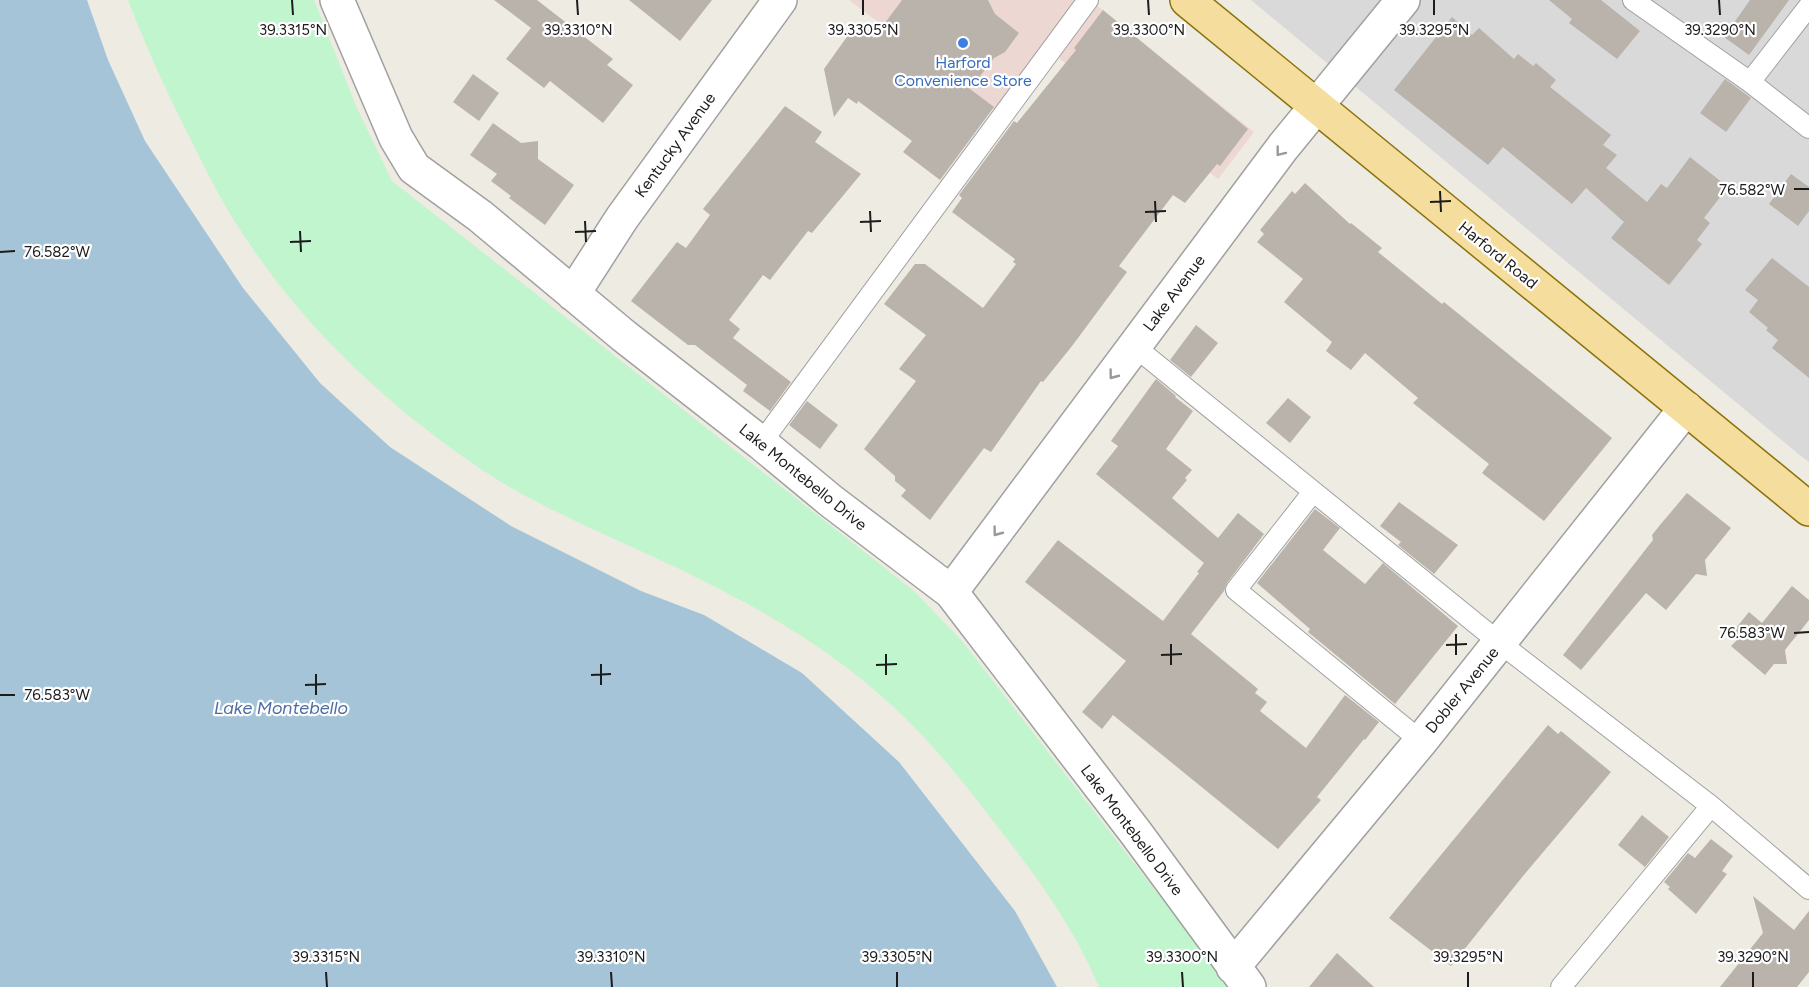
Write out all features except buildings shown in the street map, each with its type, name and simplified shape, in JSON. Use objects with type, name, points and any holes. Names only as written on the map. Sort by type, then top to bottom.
[{"type":"main road","name":"Harford Road","points":[[1187,0],[1809,509]]},
{"type":"street","name":"Lake Montebello Drive","points":[[337,0],[396,138],[414,168],[480,216],[624,336],[831,501],[951,592],[1136,833],[1241,977]]},
{"type":"street","name":"Kentucky Avenue","points":[[573,294],[622,218],[780,0]]},
{"type":"street","name":"Lake Avenue","points":[[951,592],[1284,147],[1403,0]]},
{"type":"street","name":"Dobler Avenue","points":[[1241,977],[1421,741],[1686,408]]},
{"type":"lane","points":[[761,443],[1088,0]]},
{"type":"lane","points":[[1633,0],[1750,82],[1809,128]]},
{"type":"lane","points":[[1750,82],[1809,6]]},
{"type":"lane","points":[[1134,346],[1500,643],[1711,806],[1809,889]]},
{"type":"lane","points":[[1313,492],[1236,590],[1421,741]]},
{"type":"lane","points":[[1562,987],[1711,806]]},
{"type":"shaded area","points":[[849,0],[1090,0],[1254,132],[1218,179],[1043,46],[994,110]]},
{"type":"shaded area","points":[[1251,0],[1809,0],[1809,462],[1802,457]]},
{"type":"green space","points":[[128,0],[314,0],[356,106],[392,181],[914,591],[962,641],[1230,987],[1099,987],[1080,947],[1057,908],[984,808],[918,731],[879,694],[837,660],[746,603],[516,491],[440,440],[377,389],[319,332],[268,270],[238,227],[213,184],[178,113]]},
{"type":"water","name":"Lake Montebello","points":[[0,0],[87,0],[108,60],[145,141],[243,288],[320,383],[390,447],[511,526],[641,591],[704,615],[802,673],[899,762],[1015,911],[1057,987],[0,987]]},
{"type":"place","name":"Harford Convenience Store","points":[[963,43]]}]
